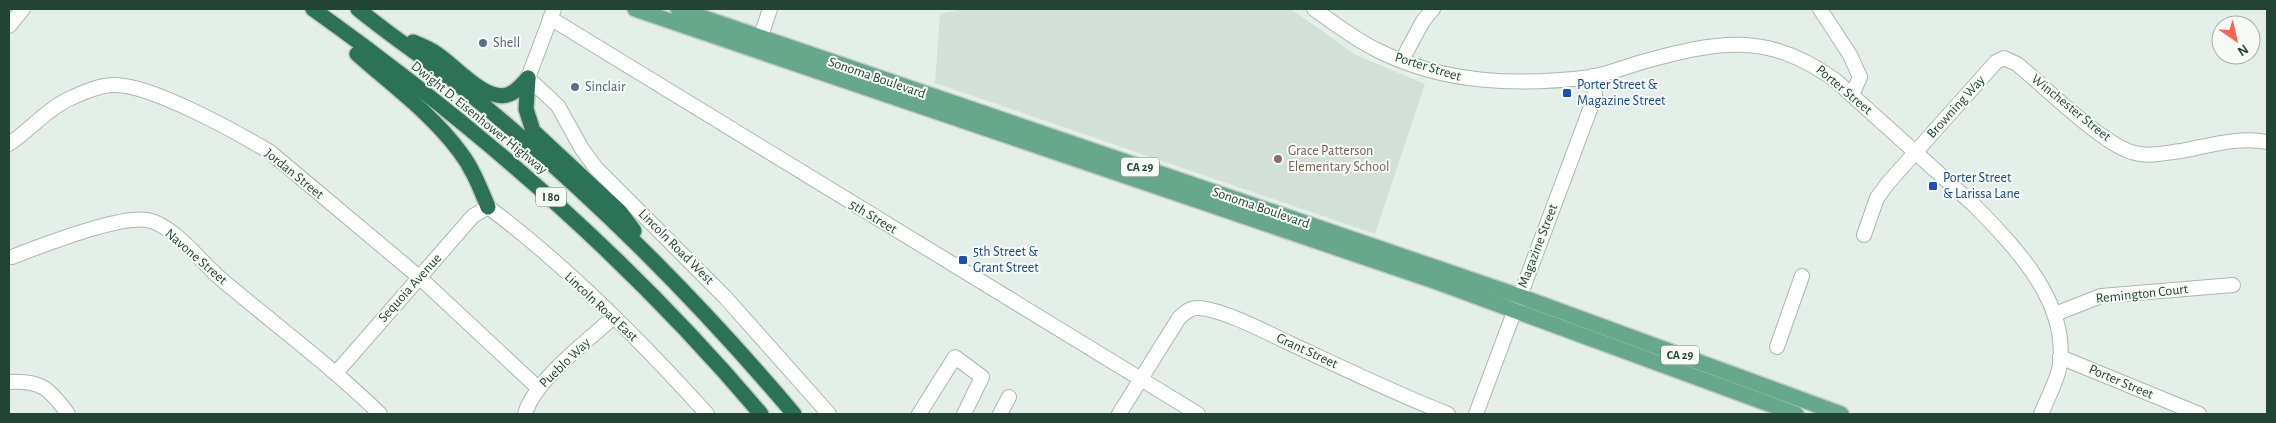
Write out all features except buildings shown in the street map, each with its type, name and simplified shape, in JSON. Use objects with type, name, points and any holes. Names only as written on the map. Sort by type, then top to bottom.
[{"type":"highway","name":"Dwight D. Eisenhower Highway","points":[[313,9],[482,139],[571,215],[675,318],[761,414]]},
{"type":"highway","points":[[313,9],[345,43],[435,123],[451,141],[475,176],[488,207]]},
{"type":"highway","name":"Dwight D. Eisenhower Highway","points":[[358,9],[432,64],[565,175],[657,263],[744,355],[794,414]]},
{"type":"highway","points":[[376,24],[434,52],[482,90],[492,95],[504,96],[512,94],[528,78]]},
{"type":"highway","points":[[528,78],[526,109],[533,131],[620,212],[657,263]]},
{"type":"main road","name":"Sonoma Boulevard","points":[[635,9],[758,44],[1306,238],[1517,304],[1841,414]]},
{"type":"main road","name":"Sonoma Boulevard","points":[[678,9],[758,44]]},
{"type":"main road","name":"Sonoma Boulevard","points":[[1517,304],[1796,414]]},
{"type":"street","points":[[9,26],[23,9]]},
{"type":"street","points":[[758,44],[770,9]]},
{"type":"street","name":"Porter Street","points":[[1314,9],[1377,50],[1444,74],[1467,79],[1512,82],[1593,76],[1681,51],[1709,45],[1730,44],[1767,48],[1790,54],[1812,64],[1852,95],[1916,152],[1996,228],[2030,269],[2045,293],[2058,324],[2060,357],[2199,414]]},
{"type":"street","points":[[1402,60],[1423,21],[1433,9]]},
{"type":"street","points":[[1820,9],[1850,55],[1860,77],[1852,95]]},
{"type":"street","points":[[528,78],[552,14]]},
{"type":"street","name":"5th Street","points":[[552,14],[1198,414]]},
{"type":"street","name":"Winchester Street","points":[[1996,62],[2004,58],[2017,64],[2098,133],[2132,153],[2157,154],[2238,141],[2258,140],[2267,142]]},
{"type":"street","name":"Browning Way","points":[[1864,235],[1877,198],[1996,62]]},
{"type":"street","name":"Magazine Street","points":[[1476,414],[1595,96],[1593,76]]},
{"type":"street","name":"Lincoln Road West","points":[[528,78],[558,106],[582,149],[596,168],[725,297],[829,414]]},
{"type":"street","name":"Jordan Street","points":[[9,144],[43,115],[72,98],[99,88],[114,85],[131,87],[159,96],[244,137],[270,152],[419,277],[538,388]]},
{"type":"street","name":"Sequoia Avenue","points":[[336,373],[473,216],[488,207]]},
{"type":"street","name":"Lincoln Road East","points":[[488,207],[517,228],[614,317],[707,414]]},
{"type":"street","name":"Navone Street","points":[[12,257],[55,240],[122,222],[149,220],[172,233],[220,278],[336,373],[380,414]]},
{"type":"street","points":[[1777,347],[1802,276]]},
{"type":"street","name":"Remington Court","points":[[2055,314],[2101,296],[2232,285]]},
{"type":"street","name":"Grant Street","points":[[1141,380],[1179,318],[1188,310],[1197,307],[1212,310],[1267,332],[1404,397],[1448,414]]},
{"type":"street","name":"Pueblo Way","points":[[525,414],[538,388],[614,317]]},
{"type":"street","points":[[919,414],[955,357],[982,377],[964,414]]},
{"type":"street","points":[[2042,414],[2060,366],[2060,357]]},
{"type":"street","points":[[9,382],[28,380],[39,384],[54,395],[68,414]]},
{"type":"street","points":[[1119,414],[1141,380]]},
{"type":"street","name":"Navone Street","points":[[351,386],[366,414]]},
{"type":"street","points":[[1000,414],[1009,397]]},
{"type":"shaded area","name":"Grace Patterson Elementary School","points":[[962,9],[1291,9],[1356,55],[1425,84],[1375,234],[935,83],[940,14]]},
{"type":"place","name":"Shell","points":[[483,43]]},
{"type":"place","name":"Sinclair","points":[[575,87]]},
{"type":"place","name":"Porter Street & Magazine Street","points":[[1567,93]]},
{"type":"place","name":"Grace Patterson Elementary School","points":[[1278,159]]},
{"type":"place","name":"Porter Street & Larissa Lane","points":[[1933,186]]},
{"type":"place","name":"5th Street & Grant Street","points":[[963,260]]}]
